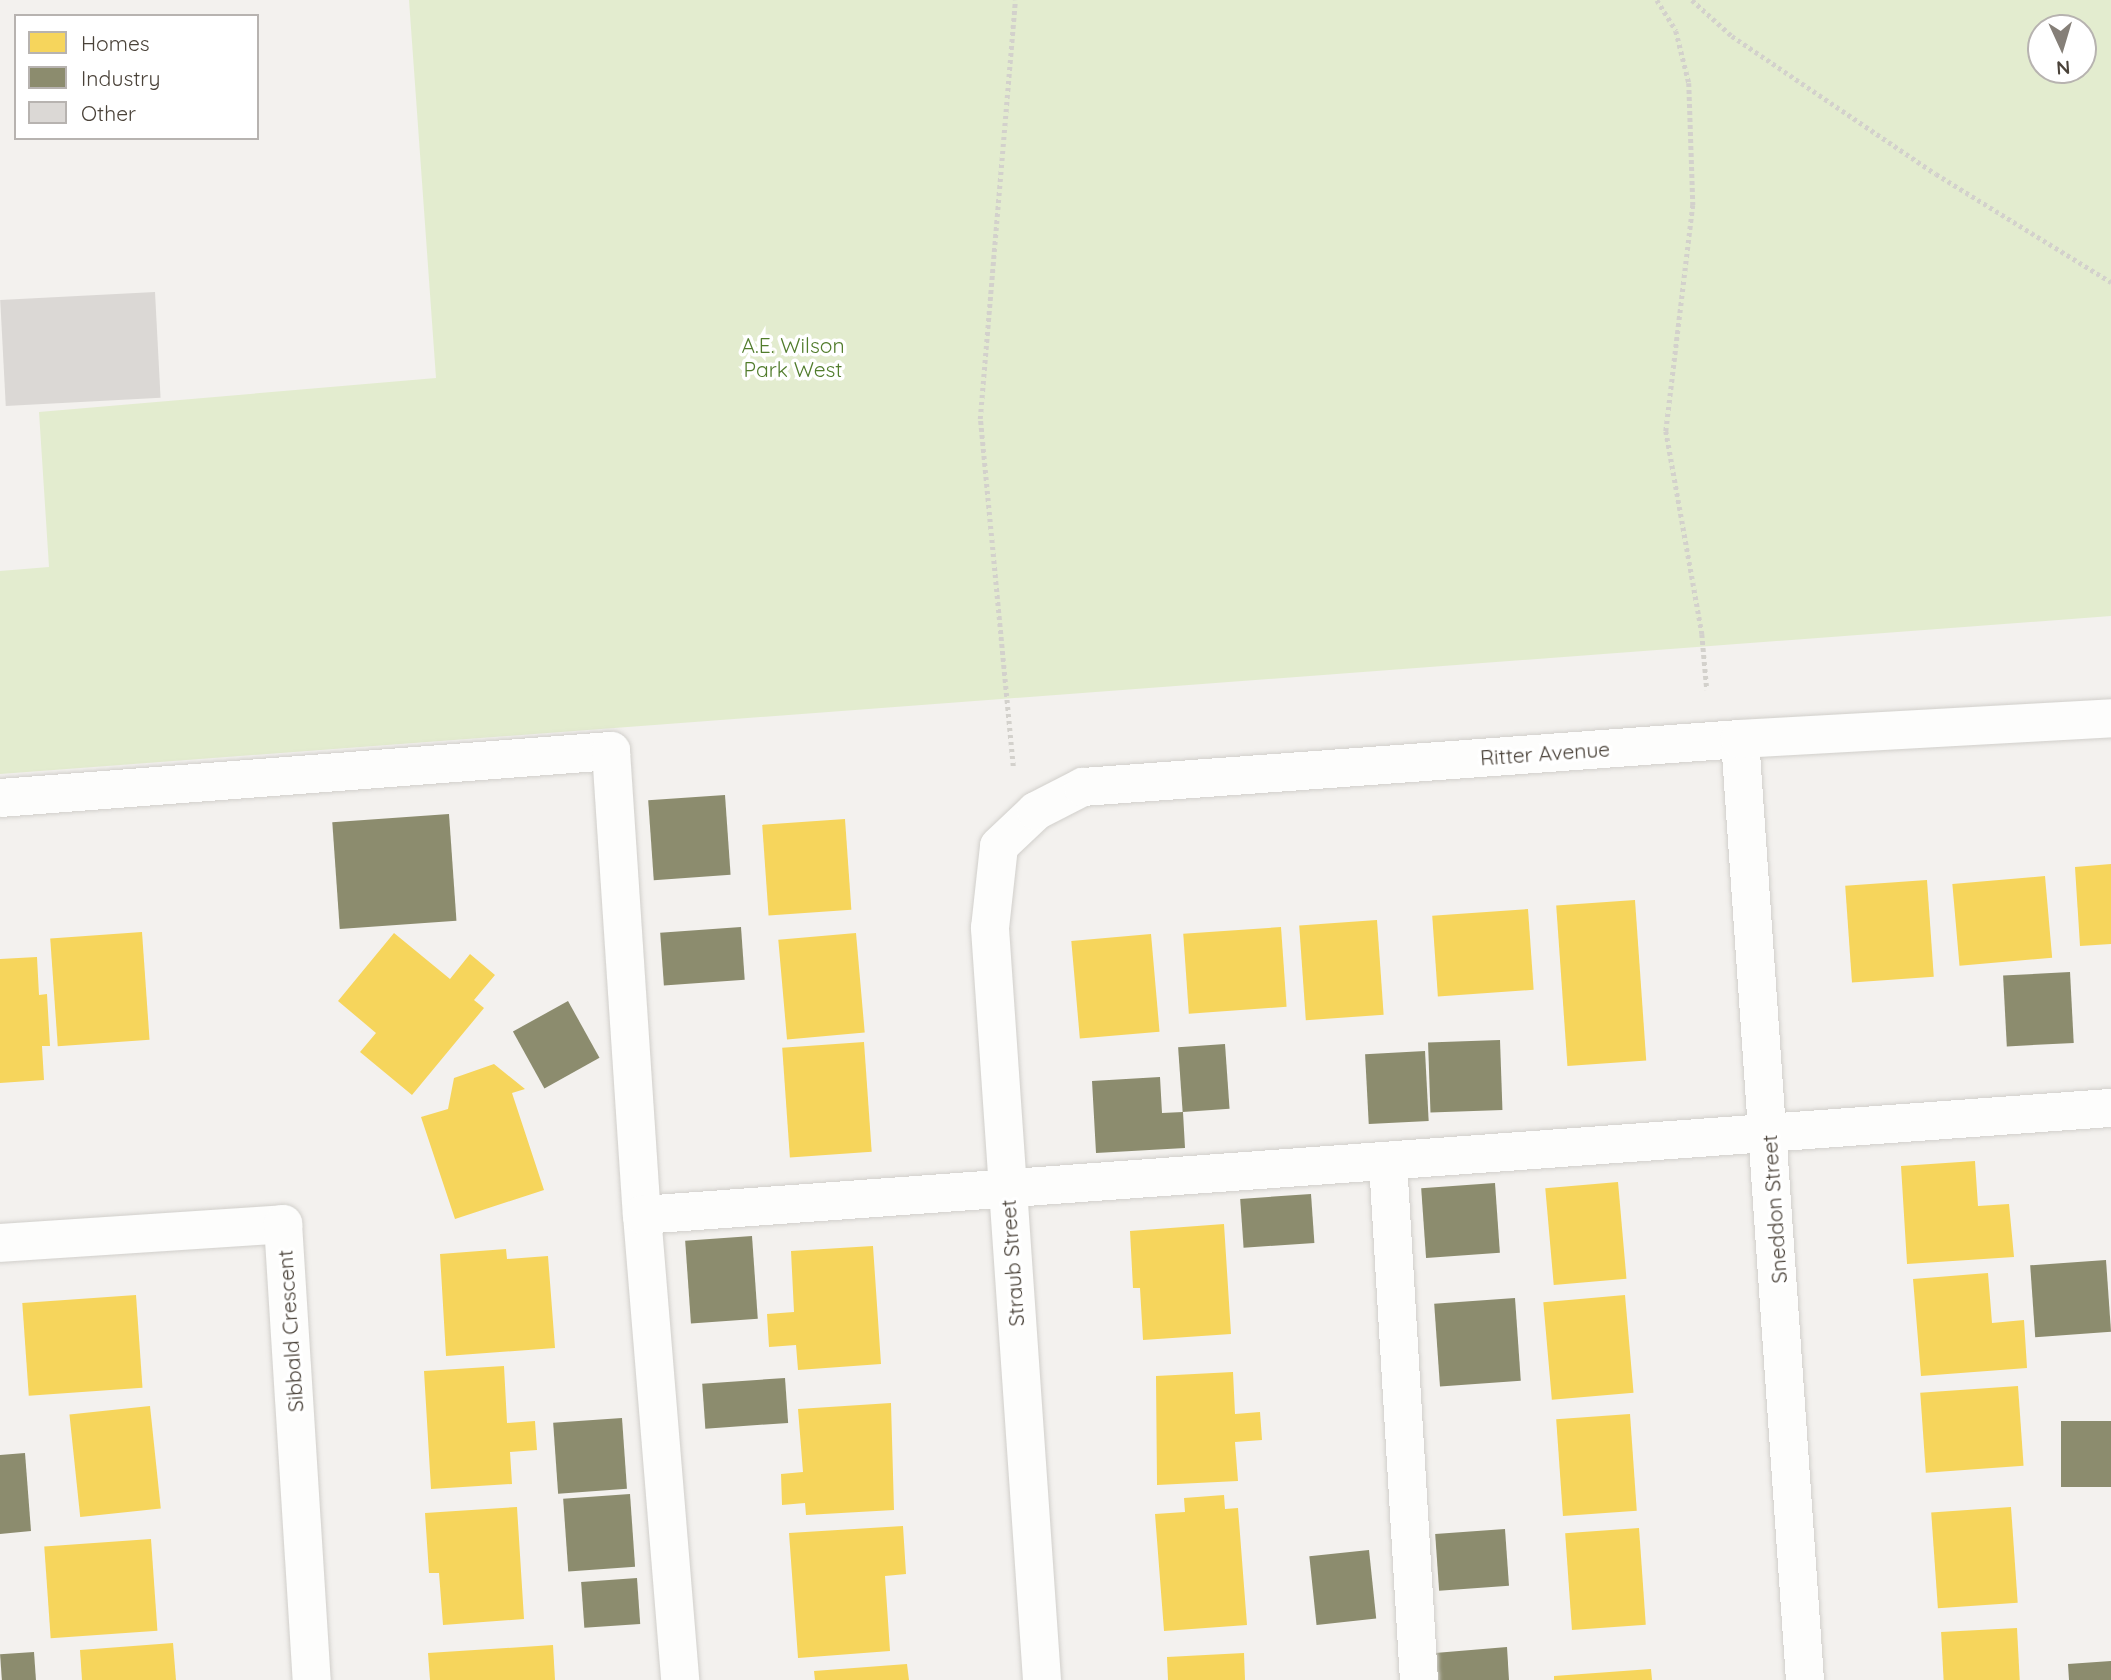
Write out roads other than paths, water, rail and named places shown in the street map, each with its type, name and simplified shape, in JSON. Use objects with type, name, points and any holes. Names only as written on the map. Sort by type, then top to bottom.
[{"type":"street","name":"Ritter Avenue","points":[[999,846],[1036,811],[1083,787],[1726,740],[2111,718]]},
{"type":"street","name":"Sneddon Street","points":[[1726,740],[1769,1136],[1805,1680]]},
{"type":"street","points":[[0,798],[611,751],[642,1215],[680,1680]]},
{"type":"street","name":"Straub Street","points":[[999,846],[990,928],[1042,1680]]},
{"type":"street","points":[[642,1215],[1769,1136],[2111,1108]]},
{"type":"street","points":[[1388,1162],[1419,1680]]},
{"type":"street","name":"Sibbald Crescent","points":[[0,1243],[283,1224],[312,1680]]},
{"type":"park label","name":"A.E. Wilson Park West","points":[[793,357]]}]
